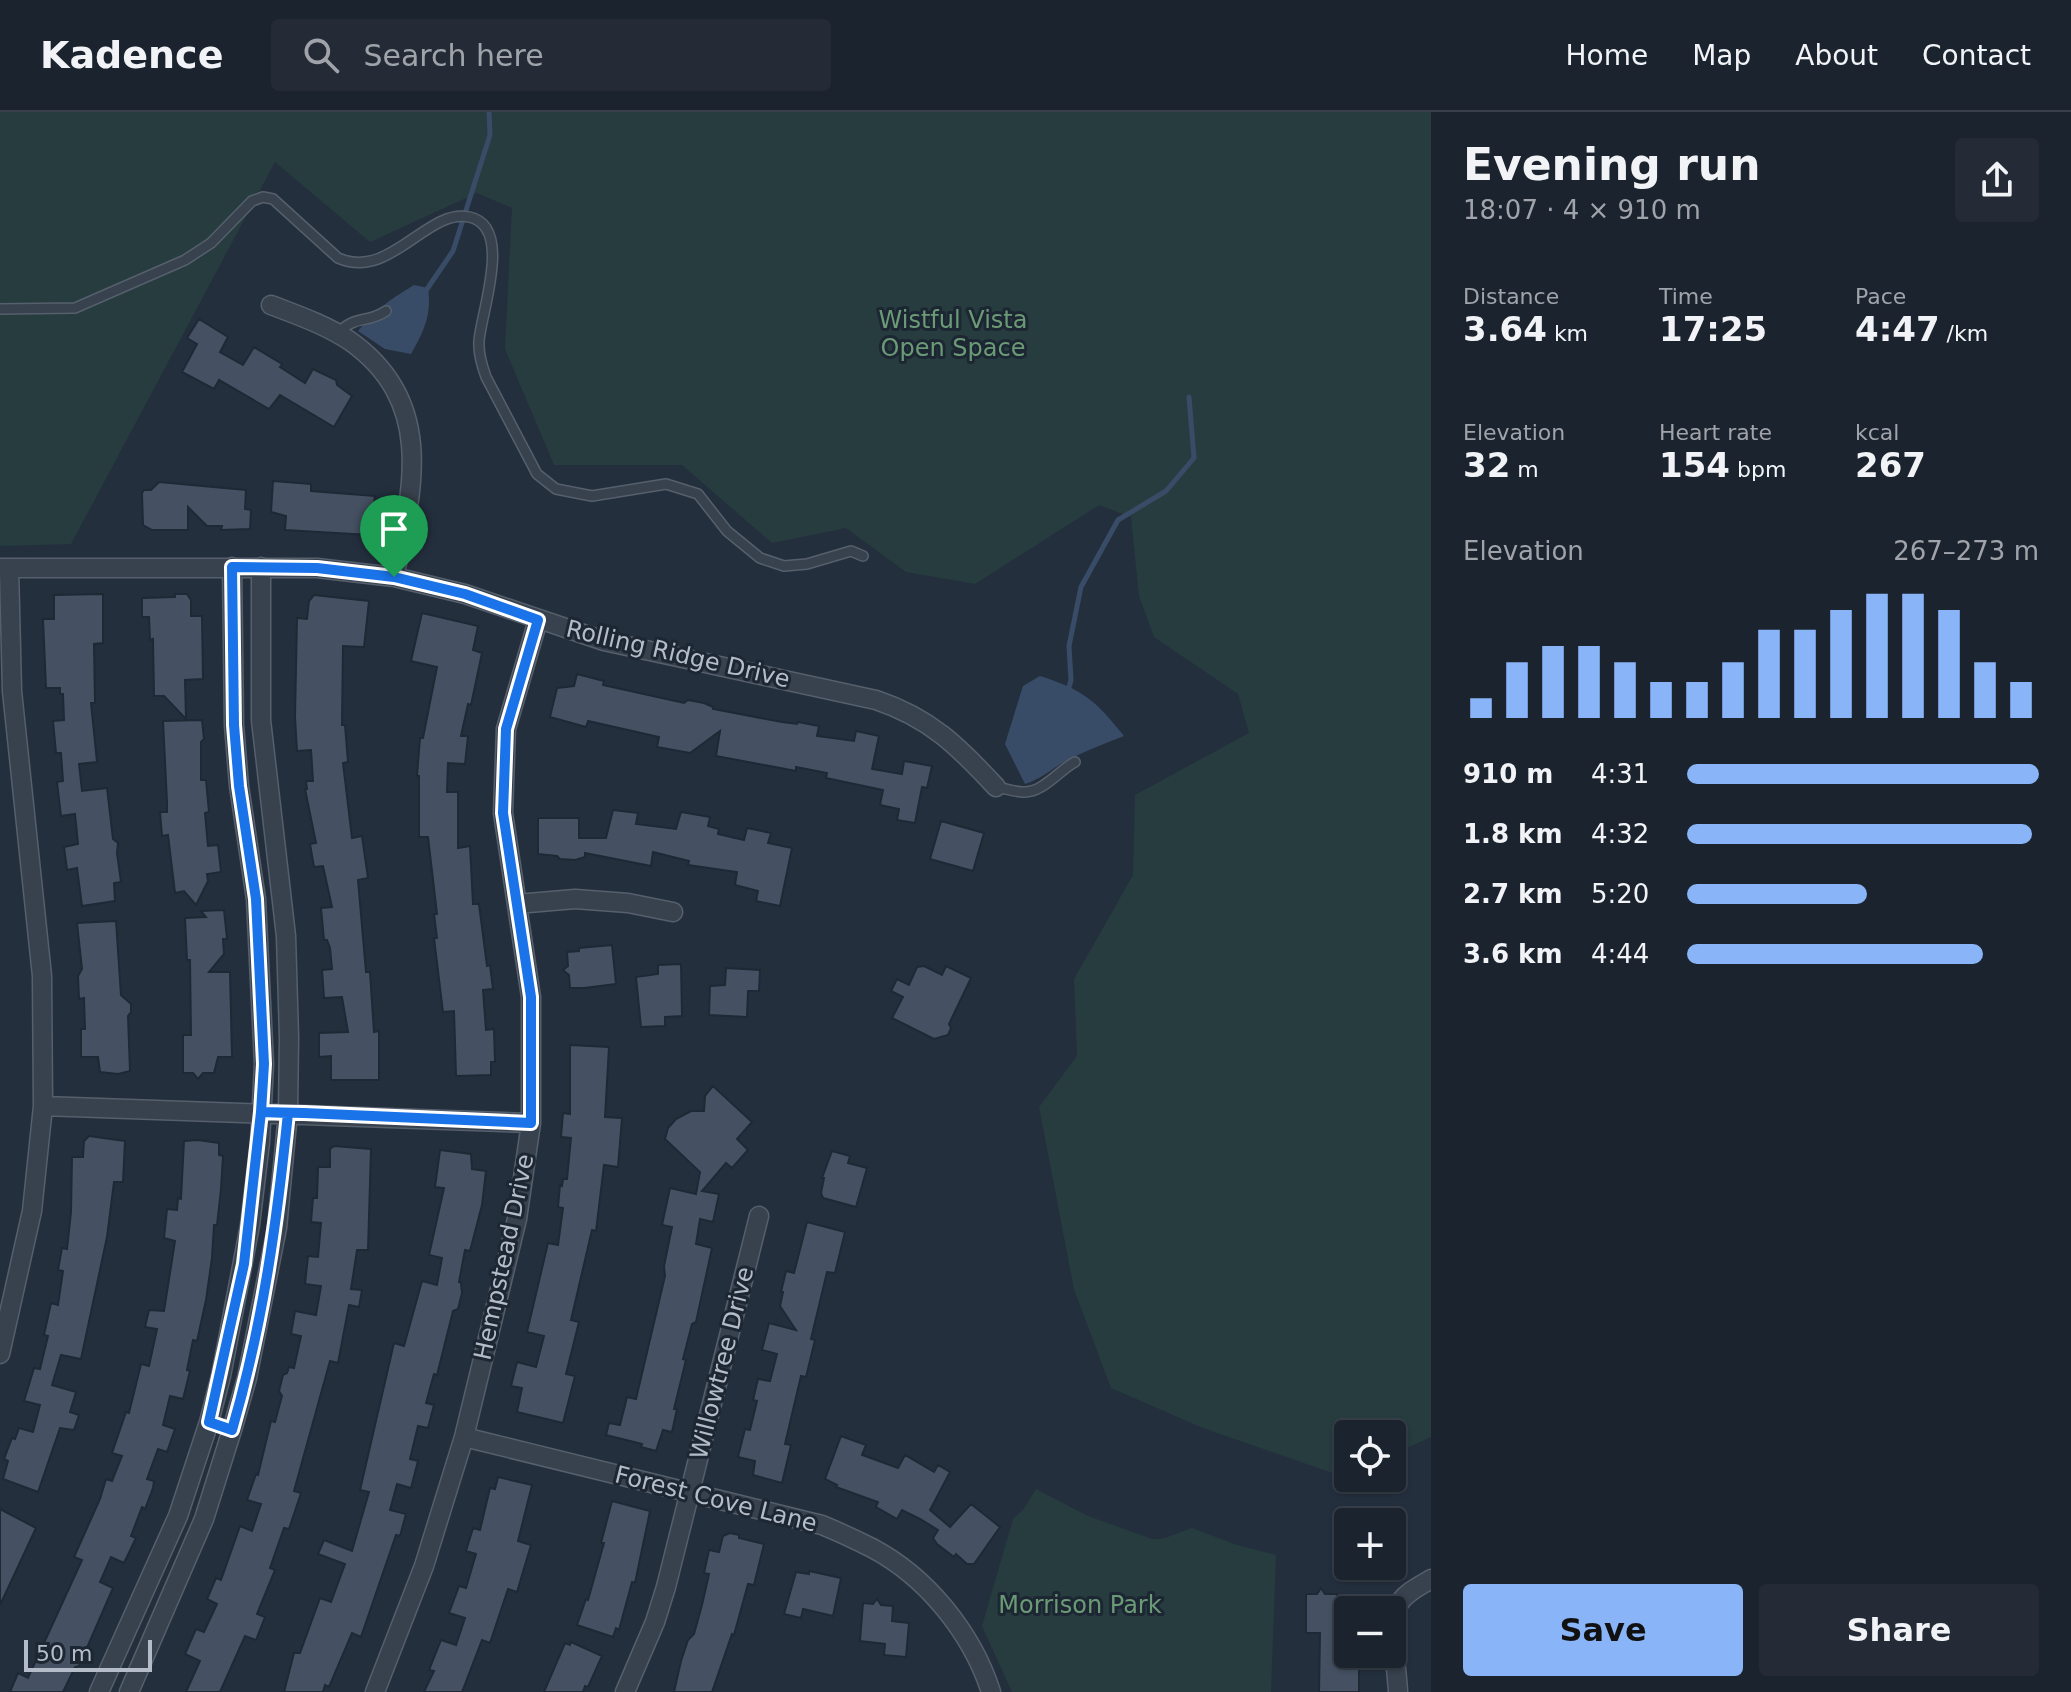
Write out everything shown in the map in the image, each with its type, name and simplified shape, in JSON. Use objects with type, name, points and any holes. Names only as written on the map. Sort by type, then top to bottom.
[{"type":"street","points":[[271,305],[349,341],[394,386],[406,415],[413,477],[394,577]]},
{"type":"street","points":[[99,1692],[178,1516],[209,1422],[244,1264],[264,1064],[257,915],[234,725],[232,567]]},
{"type":"street","points":[[129,1692],[204,1519],[247,1378],[277,1228],[288,1113],[286,936],[261,720],[261,567]]},
{"type":"street","points":[[2,1342],[32,1211],[43,1106],[42,976],[12,691],[5,568]]},
{"type":"street","name":"Rolling Ridge Drive","points":[[5,568],[317,568],[394,577],[465,594],[604,641],[876,700],[904,709],[936,728],[996,787]]},
{"type":"street","name":"Hempstead Drive","points":[[375,1692],[424,1566],[464,1437],[517,1219],[531,1123],[531,997],[503,813],[506,729],[538,620]]},
{"type":"street","points":[[246,833],[273,828]]},
{"type":"street","points":[[517,904],[575,899],[628,903],[673,912]]},
{"type":"street","points":[[43,1106],[531,1123]]},
{"type":"street","name":"Willowtree Drive","points":[[625,1692],[655,1622],[666,1587],[759,1216]]},
{"type":"street","points":[[209,1422],[232,1430]]},
{"type":"street","name":"Forest Cove Lane","points":[[464,1437],[822,1525],[875,1549],[918,1580],[948,1613],[972,1649],[991,1692]]},
{"type":"street","points":[[1398,1692],[1395,1615],[1409,1593],[1431,1579]]},
{"type":"lane","points":[[0,309],[75,308],[185,260],[211,243],[252,201],[263,197],[273,199],[338,258],[346,261],[364,262],[383,257],[447,219],[461,215],[477,218],[488,232],[494,259],[479,342],[481,360],[486,377],[537,474],[556,489],[592,496],[666,484],[687,488],[698,494],[744,547],[760,558],[784,566],[807,564],[851,551],[863,556]]},
{"type":"lane","points":[[337,334],[349,322],[376,318],[386,311]]},
{"type":"lane","points":[[996,787],[1024,793],[1041,787],[1061,769],[1075,762]]},
{"type":"green space","name":"Wistful Vista Open Space","points":[[0,112],[1431,112],[1431,1437],[1406,1449],[1406,1420],[1334,1420],[1334,1474],[1203,1428],[1111,1388],[1074,1289],[1039,1107],[1077,1056],[1074,979],[1133,875],[1135,795],[1249,733],[1238,694],[1154,637],[1139,596],[1131,517],[1099,505],[975,584],[906,572],[846,528],[772,543],[682,465],[554,465],[505,349],[512,208],[477,193],[370,242],[275,162],[71,544],[0,546]]},
{"type":"green space","name":"Morrison Park","points":[[1036,1489],[1088,1516],[1152,1539],[1162,1539],[1192,1528],[1237,1545],[1276,1555],[1271,1692],[1012,1692],[982,1626],[1013,1519],[1023,1510]]},
{"type":"water","points":[[414,285],[428,288],[429,306],[423,330],[411,354],[385,349],[358,331],[372,322],[384,305]]},
{"type":"water","points":[[1040,676],[1068,686],[1088,698],[1124,736],[1071,758],[1025,784],[1005,744],[1023,686]]},
{"type":"building","points":[[199,319],[228,337],[220,352],[243,365],[254,347],[305,383],[313,369],[336,380],[337,385],[352,396],[334,427],[280,395],[269,409],[219,380],[214,389],[182,372],[197,344],[187,338]]},
{"type":"building","points":[[273,481],[311,484],[311,491],[375,496],[370,535],[285,530],[286,516],[271,512]]},
{"type":"building","points":[[159,482],[246,490],[245,509],[251,510],[250,529],[221,530],[222,526],[207,526],[188,507],[188,530],[152,530],[143,525],[142,493]]},
{"type":"building","points":[[103,594],[103,643],[94,644],[95,703],[91,703],[97,762],[79,764],[82,791],[107,788],[113,839],[118,843],[121,882],[114,883],[115,901],[82,906],[77,868],[67,870],[64,847],[78,844],[75,814],[61,816],[57,782],[63,781],[61,753],[56,753],[53,721],[64,720],[63,694],[60,694],[60,688],[46,688],[43,619],[54,619],[54,595]]},
{"type":"building","points":[[175,594],[187,594],[191,600],[191,616],[202,616],[203,679],[185,680],[186,719],[164,696],[154,696],[153,639],[150,640],[149,617],[142,617],[142,598],[175,597]]},
{"type":"building","points":[[314,595],[369,601],[364,647],[343,646],[342,725],[345,725],[348,762],[343,763],[352,838],[362,836],[368,878],[358,880],[374,1032],[379,1031],[379,1080],[331,1080],[331,1056],[319,1057],[319,1033],[348,1032],[342,997],[324,998],[322,970],[332,969],[330,948],[324,940],[321,908],[332,907],[323,866],[314,867],[310,844],[316,843],[305,789],[306,781],[313,781],[311,750],[297,751],[297,618],[307,619],[309,601]]},
{"type":"building","points":[[422,613],[478,626],[473,650],[482,653],[461,736],[468,736],[465,764],[448,763],[447,792],[458,792],[458,848],[470,846],[473,904],[479,904],[487,966],[490,965],[493,989],[483,990],[486,1030],[494,1029],[495,1062],[491,1062],[491,1075],[456,1076],[454,1011],[443,1012],[434,938],[437,938],[434,914],[437,914],[428,837],[419,837],[417,776],[420,738],[423,738],[437,667],[411,661]]},
{"type":"building","points":[[577,674],[604,681],[603,685],[684,703],[688,700],[704,703],[713,709],[819,726],[817,736],[854,741],[856,731],[879,736],[872,769],[902,774],[904,761],[932,766],[927,788],[922,787],[915,823],[897,820],[899,809],[880,805],[883,790],[826,778],[827,773],[796,767],[796,771],[716,756],[720,731],[690,753],[657,747],[659,737],[588,721],[586,727],[550,717],[557,688],[574,686]]},
{"type":"building","points":[[202,720],[201,780],[206,780],[208,846],[218,845],[221,872],[207,874],[208,881],[196,905],[184,891],[175,893],[168,835],[162,836],[160,812],[167,812],[163,721]]},
{"type":"building","points":[[613,810],[638,813],[636,824],[676,829],[681,812],[710,817],[708,826],[719,829],[718,834],[744,840],[747,828],[771,833],[768,843],[792,848],[780,906],[756,901],[758,891],[735,885],[737,872],[688,865],[689,861],[653,852],[651,866],[585,853],[585,857],[575,860],[538,854],[538,818],[579,818],[579,838],[606,838]]},
{"type":"building","points":[[941,821],[984,833],[973,871],[930,859]]},
{"type":"building","points":[[224,910],[227,939],[223,939],[224,954],[209,972],[230,972],[232,1057],[218,1057],[214,1073],[203,1073],[198,1079],[193,1073],[183,1073],[183,1035],[191,1035],[190,960],[187,960],[185,918],[206,917],[201,911]]},
{"type":"building","points":[[116,921],[121,995],[131,1004],[128,1016],[130,1071],[118,1074],[100,1072],[98,1057],[81,1057],[81,1029],[85,1029],[84,998],[79,999],[78,976],[82,969],[77,923]]},
{"type":"building","points":[[612,945],[616,984],[570,988],[569,975],[563,970],[568,966],[567,952]]},
{"type":"building","points":[[681,964],[682,1016],[665,1017],[665,1026],[641,1027],[636,977],[658,974],[658,965]]},
{"type":"building","points":[[924,966],[942,975],[946,966],[971,978],[949,1024],[948,1035],[934,1039],[892,1018],[903,997],[891,991],[897,979],[909,985],[917,967]]},
{"type":"building","points":[[726,968],[760,970],[759,991],[748,991],[747,1017],[709,1015],[710,986],[725,985]]},
{"type":"building","points":[[570,1045],[609,1047],[605,1117],[622,1118],[618,1167],[604,1165],[596,1231],[592,1230],[571,1320],[579,1322],[566,1374],[575,1376],[563,1423],[517,1412],[522,1388],[511,1386],[517,1362],[536,1367],[544,1336],[527,1332],[548,1243],[558,1245],[563,1208],[558,1207],[560,1185],[563,1179],[567,1179],[571,1138],[561,1137],[563,1113],[570,1114]]},
{"type":"building","points":[[713,1086],[752,1122],[737,1139],[748,1150],[732,1168],[726,1163],[702,1191],[719,1194],[713,1222],[700,1219],[696,1244],[712,1248],[696,1322],[692,1324],[683,1359],[686,1360],[674,1409],[677,1409],[672,1432],[663,1430],[656,1451],[641,1447],[642,1444],[606,1435],[609,1423],[620,1425],[627,1397],[636,1399],[665,1276],[664,1266],[672,1227],[662,1225],[670,1188],[696,1194],[700,1172],[665,1139],[668,1128],[676,1119],[691,1111],[704,1111],[705,1096]]},
{"type":"building","points":[[89,1136],[125,1141],[123,1182],[114,1182],[107,1237],[81,1359],[61,1355],[52,1385],[76,1392],[70,1412],[79,1415],[74,1430],[60,1428],[38,1492],[3,1479],[8,1461],[4,1459],[19,1428],[33,1432],[40,1405],[24,1401],[34,1368],[40,1369],[48,1336],[44,1335],[51,1303],[58,1305],[63,1271],[58,1270],[62,1248],[67,1249],[71,1212],[72,1157],[83,1157],[84,1141]]},
{"type":"building","points":[[184,1141],[219,1143],[219,1155],[223,1156],[221,1189],[206,1300],[197,1341],[193,1340],[187,1370],[190,1371],[183,1399],[170,1396],[163,1425],[175,1429],[167,1452],[158,1449],[147,1479],[154,1481],[153,1488],[145,1509],[142,1507],[131,1536],[136,1538],[124,1563],[111,1557],[100,1582],[113,1588],[79,1666],[75,1667],[63,1692],[10,1692],[18,1673],[28,1678],[82,1560],[74,1557],[106,1479],[112,1481],[122,1456],[112,1453],[126,1412],[129,1413],[141,1364],[149,1366],[157,1329],[145,1327],[149,1310],[164,1311],[175,1241],[164,1238],[167,1209],[177,1210],[178,1198],[181,1199]]},
{"type":"building","points":[[334,1146],[371,1149],[368,1250],[357,1250],[351,1289],[362,1290],[359,1307],[349,1305],[338,1363],[330,1361],[294,1491],[301,1493],[289,1529],[284,1528],[270,1568],[275,1570],[257,1614],[265,1617],[256,1640],[245,1636],[220,1692],[186,1692],[200,1661],[185,1654],[196,1629],[204,1632],[217,1604],[207,1599],[216,1578],[221,1580],[240,1526],[252,1531],[261,1504],[247,1500],[258,1475],[271,1421],[275,1422],[282,1396],[279,1391],[283,1375],[289,1367],[294,1368],[301,1336],[291,1334],[295,1311],[316,1315],[321,1286],[305,1284],[308,1256],[318,1257],[321,1223],[311,1222],[313,1198],[317,1198],[318,1167],[330,1167],[330,1149]]},
{"type":"building","points":[[440,1150],[471,1154],[472,1169],[486,1171],[482,1205],[470,1251],[465,1250],[458,1309],[453,1311],[437,1375],[434,1374],[426,1403],[434,1405],[428,1428],[418,1426],[410,1459],[418,1461],[411,1488],[397,1484],[390,1510],[406,1514],[400,1536],[396,1535],[361,1637],[352,1633],[329,1687],[325,1685],[323,1692],[284,1692],[294,1653],[300,1653],[320,1598],[331,1602],[345,1564],[318,1554],[324,1540],[352,1551],[369,1492],[360,1490],[394,1343],[404,1346],[422,1281],[437,1285],[442,1258],[429,1255],[444,1188],[435,1187]]},
{"type":"building","points":[[832,1151],[850,1156],[848,1163],[867,1168],[856,1207],[823,1198],[822,1178]]},
{"type":"building","points":[[807,1222],[845,1232],[835,1273],[827,1272],[811,1339],[815,1340],[806,1377],[801,1376],[785,1444],[791,1445],[782,1483],[753,1475],[755,1461],[738,1457],[745,1429],[750,1430],[757,1401],[753,1400],[758,1379],[770,1381],[777,1354],[762,1350],[769,1323],[796,1330],[780,1306],[781,1292],[786,1271],[794,1273]]},
{"type":"building","points":[[841,1436],[866,1445],[862,1455],[898,1468],[905,1455],[934,1472],[938,1465],[950,1472],[930,1510],[950,1527],[971,1504],[1000,1527],[974,1564],[967,1564],[956,1554],[954,1557],[937,1544],[933,1538],[938,1530],[920,1519],[902,1510],[897,1519],[876,1507],[878,1502],[836,1487],[825,1479]]},
{"type":"building","points":[[498,1477],[532,1485],[518,1541],[531,1545],[517,1592],[508,1589],[490,1643],[482,1640],[462,1692],[424,1692],[434,1671],[429,1670],[441,1640],[456,1645],[465,1618],[449,1613],[459,1586],[466,1588],[476,1554],[466,1551],[473,1528],[480,1530],[490,1488],[495,1489]]},
{"type":"building","points":[[612,1501],[650,1511],[635,1583],[632,1582],[619,1630],[616,1628],[613,1637],[577,1625],[588,1600]]},
{"type":"building","points":[[0,1509],[36,1528],[0,1605]]},
{"type":"building","points":[[730,1533],[764,1544],[754,1585],[748,1584],[734,1635],[712,1692],[674,1692],[681,1661],[688,1640],[694,1634],[702,1605],[709,1574],[704,1573],[709,1550],[719,1552],[723,1536]]},
{"type":"building","points":[[809,1571],[841,1578],[833,1616],[803,1609],[801,1618],[784,1614],[796,1572],[809,1574]]},
{"type":"building","points":[[1321,1588],[1325,1594],[1337,1594],[1334,1596],[1334,1668],[1359,1668],[1359,1692],[1319,1692],[1320,1633],[1306,1633],[1306,1594],[1317,1594]]},
{"type":"building","points":[[877,1599],[881,1605],[893,1606],[892,1621],[909,1623],[906,1657],[884,1655],[885,1644],[860,1641],[863,1603],[873,1604]]},
{"type":"building","points":[[571,1642],[602,1656],[588,1687],[585,1686],[583,1692],[544,1692],[565,1643],[570,1645]]},
{"type":"waterway","points":[[425,292],[453,251],[490,135],[489,112]]},
{"type":"waterway","points":[[1068,691],[1071,680],[1069,646],[1081,587],[1118,520],[1166,491],[1194,458],[1189,397]]},
{"type":"route","points":[[394,577],[317,568],[232,567],[234,725],[239,786],[256,899],[264,1064],[261,1112],[288,1113],[277,1228],[247,1378],[232,1430],[209,1422],[244,1264],[261,1112],[304,1113],[531,1123],[531,997],[503,813],[506,729],[538,620],[465,594],[394,577]]}]
